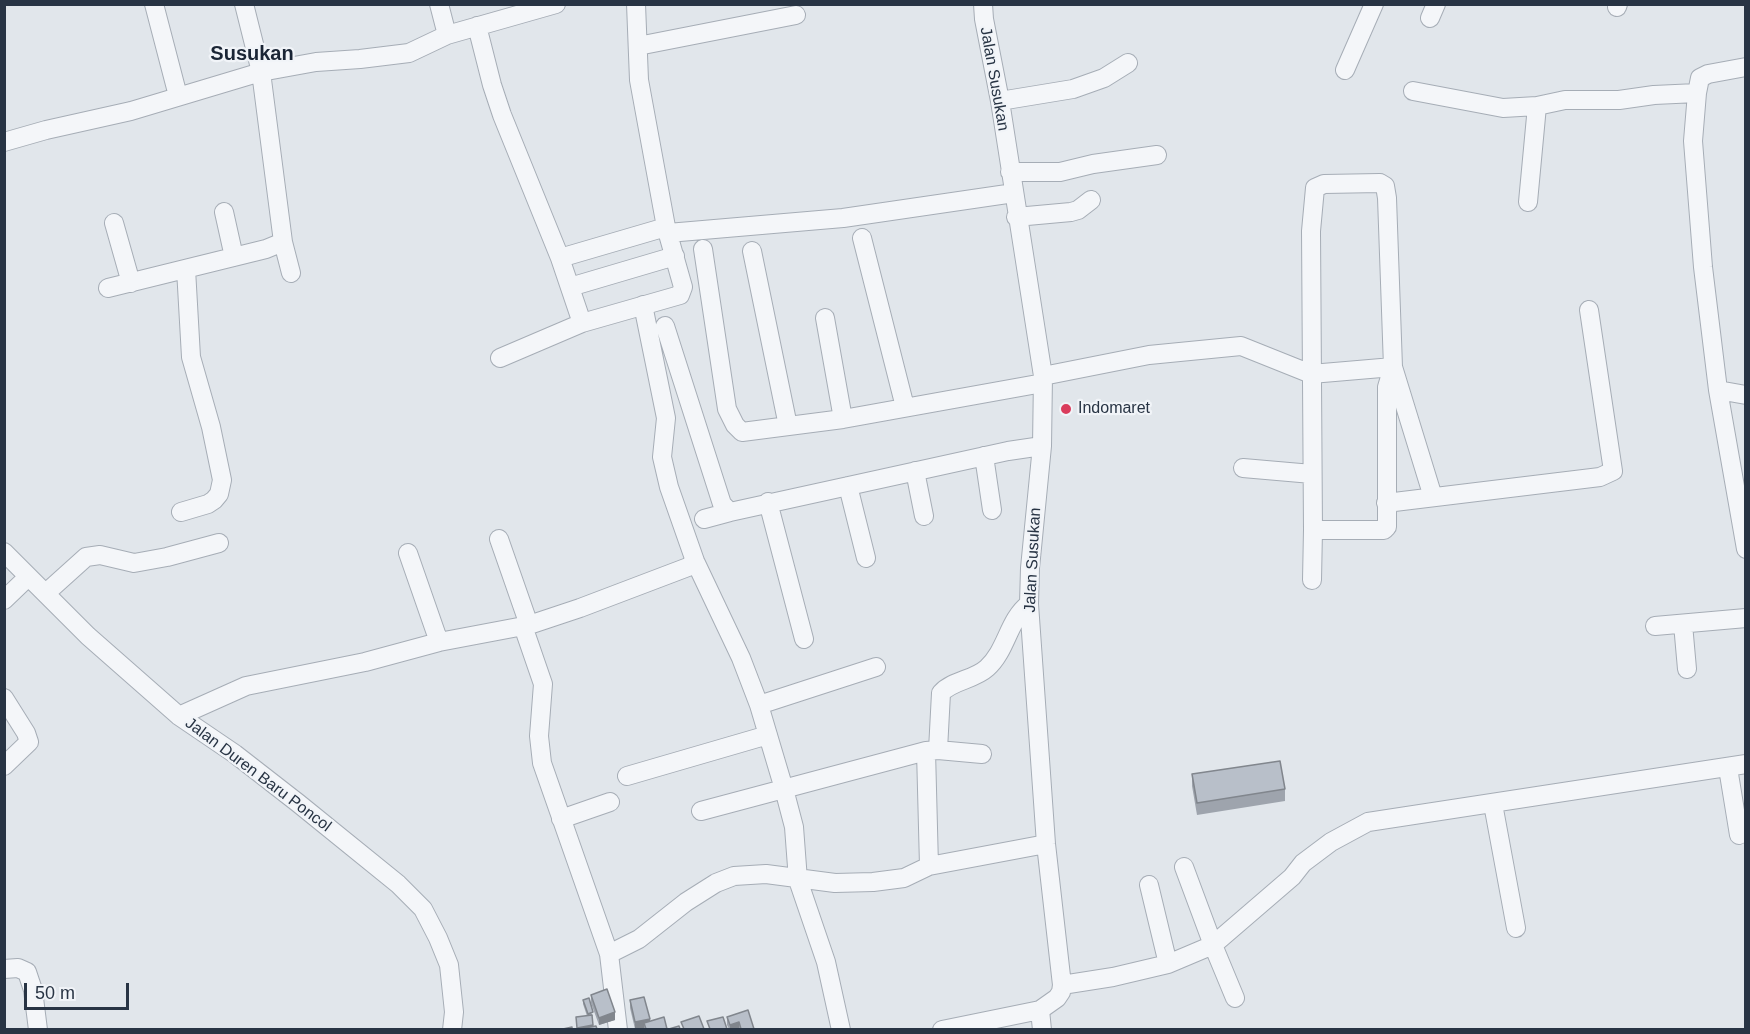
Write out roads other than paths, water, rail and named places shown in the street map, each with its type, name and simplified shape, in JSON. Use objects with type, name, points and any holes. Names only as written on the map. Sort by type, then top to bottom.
[{"type":"street","points":[[154,4],[178,96]]},
{"type":"street","points":[[244,4],[261,72],[283,242],[291,273]]},
{"type":"street","points":[[439,4],[447,35]]},
{"type":"street","points":[[4,142],[131,111],[261,72],[316,62],[409,52],[447,35],[556,4]]},
{"type":"street","points":[[500,358],[582,323],[680,295],[682,292],[683,287],[667,230],[639,80],[636,4]]},
{"type":"street","name":"Jalan Susukan","points":[[983,4],[1043,380],[1042,446],[1030,568],[1029,604],[1046,844],[1062,985]]},
{"type":"street","points":[[1345,70],[1374,4]]},
{"type":"street","points":[[638,45],[796,15]]},
{"type":"street","points":[[477,26],[502,115],[560,258],[582,323]]},
{"type":"street","points":[[1000,102],[1073,89],[1104,78],[1128,63]]},
{"type":"street","points":[[1746,67],[1703,75],[1696,93],[1693,141],[1703,267],[1718,390],[1746,549]]},
{"type":"street","points":[[1413,91],[1503,108],[1565,100],[1619,100],[1654,95],[1696,93]]},
{"type":"street","points":[[1528,202],[1537,105]]},
{"type":"street","points":[[1010,172],[1060,172],[1093,164],[1157,155]]},
{"type":"street","points":[[1312,579],[1311,231],[1315,188],[1324,184],[1380,183],[1385,186],[1393,367],[1433,497]]},
{"type":"street","points":[[560,258],[667,230],[843,218],[1014,193]]},
{"type":"street","points":[[1016,218],[1071,212],[1078,210],[1091,200]]},
{"type":"street","points":[[224,212],[234,257]]},
{"type":"street","points":[[114,223],[131,283]]},
{"type":"street","points":[[862,238],[904,407]]},
{"type":"street","points":[[108,288],[266,249],[283,242]]},
{"type":"street","points":[[703,249],[727,410],[735,425],[742,432],[843,419],[1043,380],[1149,355],[1241,346],[1311,374],[1393,367]]},
{"type":"street","points":[[752,251],[788,426]]},
{"type":"street","points":[[570,287],[675,256]]},
{"type":"street","points":[[181,512],[203,506],[214,500],[219,494],[222,480],[211,428],[191,357],[186,269]]},
{"type":"street","points":[[643,305],[666,417],[662,458],[669,487],[695,561],[741,658],[759,705],[794,827],[798,880],[826,962],[841,1029]]},
{"type":"street","points":[[1386,503],[1600,477],[1613,471],[1589,310]]},
{"type":"street","points":[[825,318],[843,419]]},
{"type":"street","points":[[665,326],[722,504],[730,512]]},
{"type":"street","points":[[1313,530],[1386,530],[1387,387],[1393,367]]},
{"type":"street","points":[[1718,390],[1746,395]]},
{"type":"street","points":[[704,519],[768,502],[984,456],[1042,446]]},
{"type":"street","points":[[984,456],[992,510]]},
{"type":"street","points":[[1243,468],[1312,474]]},
{"type":"street","points":[[915,471],[924,516]]},
{"type":"street","points":[[848,486],[866,558]]},
{"type":"street","points":[[768,502],[804,639]]},
{"type":"street","points":[[498,539],[543,684],[539,736],[542,763],[609,954],[618,1029]]},
{"type":"street","points":[[46,593],[86,557],[100,555],[134,562],[167,557],[219,543]]},
{"type":"street","name":"Jalan Duren Baru Poncol","points":[[4,552],[88,636],[179,716],[235,754],[298,803],[389,876],[423,909],[449,965],[454,1012],[452,1029]]},
{"type":"street","points":[[408,553],[439,642]]},
{"type":"street","points":[[179,716],[246,686],[365,662],[439,642],[526,625],[580,608],[688,567],[695,561]]},
{"type":"street","points":[[4,600],[28,577]]},
{"type":"street","points":[[929,866],[932,750],[941,693],[952,685],[986,669],[997,655],[1016,616],[1029,604]]},
{"type":"street","points":[[1655,626],[1746,618]]},
{"type":"street","points":[[1683,624],[1687,669]]},
{"type":"street","points":[[759,705],[876,668]]},
{"type":"street","points":[[4,698],[26,733],[29,742],[4,766]]},
{"type":"street","points":[[627,776],[768,735]]},
{"type":"street","points":[[701,811],[932,750],[982,754]]},
{"type":"street","points":[[942,1029],[1002,1024],[1040,1010],[1057,998],[1062,985],[1113,977],[1168,964],[1213,945],[1331,842],[1368,822],[1737,766],[1739,835]]},
{"type":"street","points":[[561,819],[610,802]]},
{"type":"street","points":[[1493,804],[1516,928]]},
{"type":"street","points":[[609,954],[639,939],[686,902],[716,883],[734,876],[766,874],[835,884],[873,882],[904,878],[929,866],[1046,844]]},
{"type":"street","points":[[1184,867],[1235,998]]},
{"type":"street","points":[[1149,885],[1168,964]]},
{"type":"street","points":[[4,969],[18,968],[27,972],[33,990],[38,1029]]},
{"type":"street","points":[[1040,1010],[1042,1029]]},
{"type":"place","name":"Indomaret","points":[[1066,409]]},
{"type":"district","name":"Susukan","points":[[252,54]]}]
